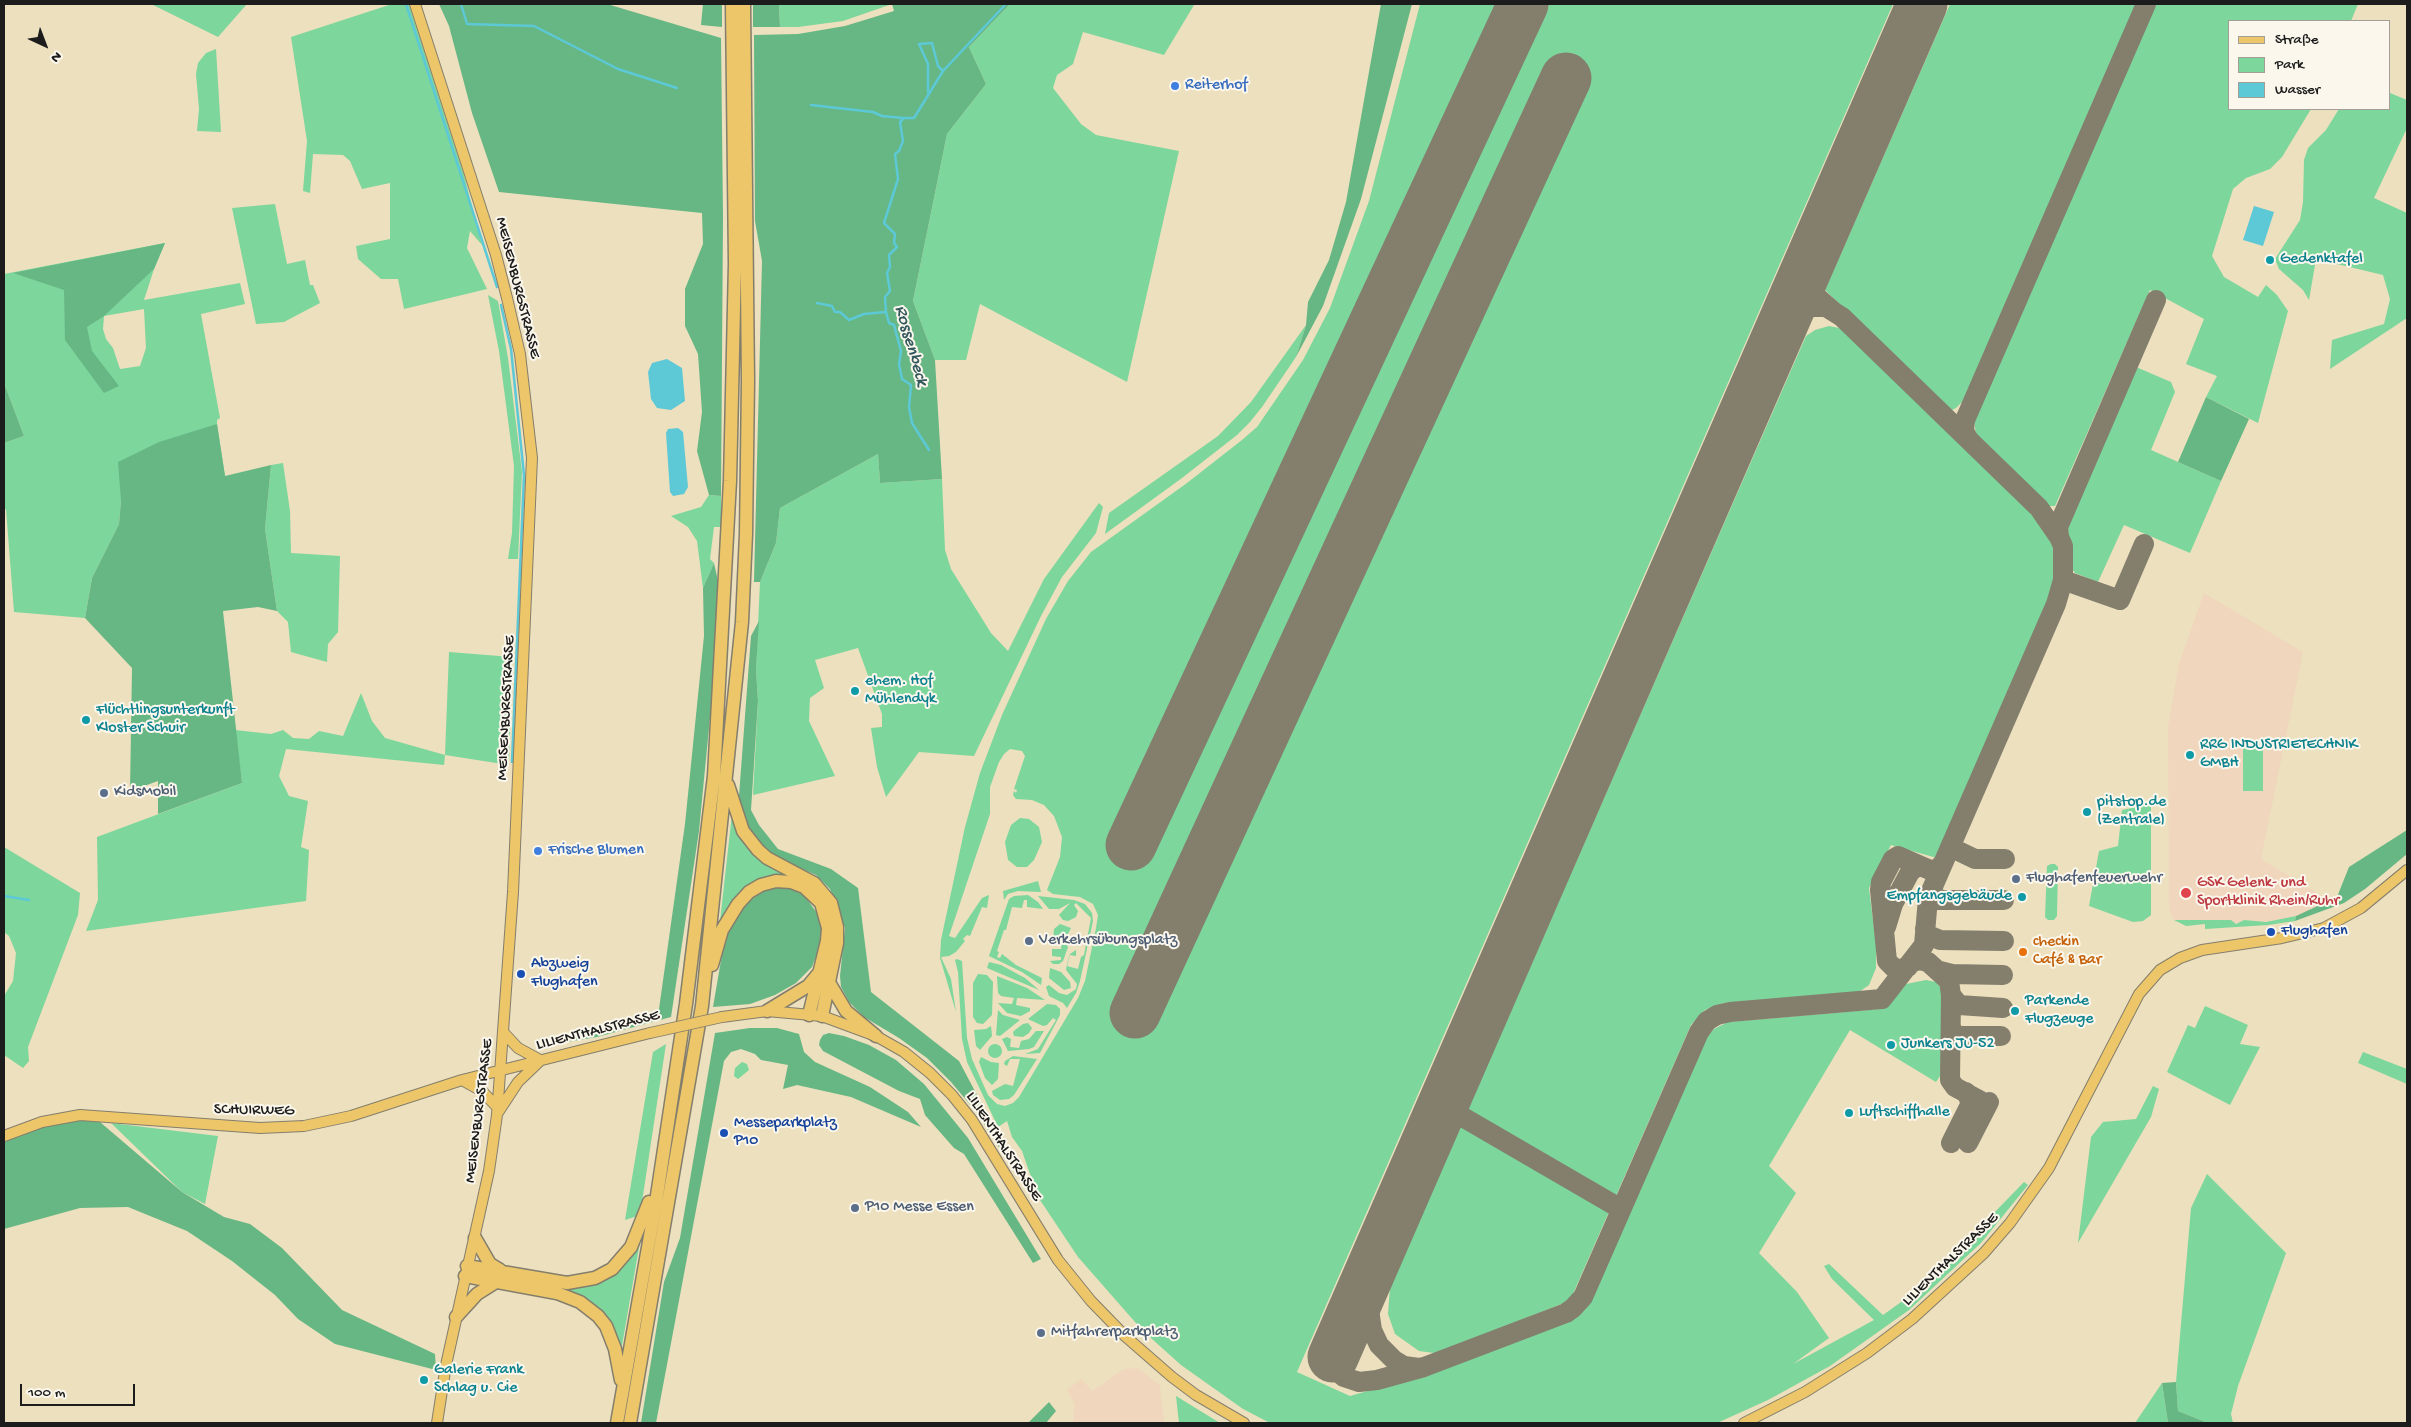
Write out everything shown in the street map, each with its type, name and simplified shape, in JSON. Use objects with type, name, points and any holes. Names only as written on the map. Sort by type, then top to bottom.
[{"type":"highway","points":[[617,1423],[661,1161],[697,928],[715,757],[730,481],[735,273],[732,4]]},
{"type":"highway","points":[[630,1423],[702,1006],[742,622],[746,534],[748,265],[744,4]]},
{"type":"highway","points":[[726,778],[738,819],[754,845],[767,858],[814,883],[831,903],[837,927],[830,984],[816,1016]]},
{"type":"highway","points":[[702,1006],[722,930],[738,904],[749,892],[761,885],[776,881],[791,882],[804,887],[821,903],[828,928],[820,972],[816,1016]]},
{"type":"highway","points":[[767,1011],[808,986],[820,972]]},
{"type":"highway","points":[[830,984],[846,1011],[876,1036]]},
{"type":"highway","points":[[466,1271],[500,1277],[567,1284],[595,1278],[612,1269],[631,1247],[637,1235],[661,1161]]},
{"type":"highway","points":[[475,1238],[500,1277],[570,1297],[590,1308],[602,1321],[611,1336],[623,1387]]},
{"type":"highway","points":[[456,1317],[477,1294],[500,1277]]},
{"type":"main road","name":"MEISENBURGSTRASSE","points":[[414,4],[496,255],[508,298],[520,354],[532,458],[513,892],[497,1111],[489,1171],[456,1317],[437,1423]]},
{"type":"main road","name":"LILIENTHALSTRASSE","points":[[1744,1423],[1805,1392],[1867,1353],[1912,1319],[1984,1253],[2010,1223],[2049,1168],[2139,994],[2160,970],[2180,958],[2202,950],[2282,938],[2324,928],[2361,908],[2407,870]]},
{"type":"main road","name":"LILIENTHALSTRASSE","points":[[500,1070],[722,1017],[767,1011],[816,1016],[876,1036],[904,1052],[930,1073],[952,1095],[972,1120],[1058,1260],[1091,1301],[1128,1339],[1172,1377],[1196,1395],[1244,1423]]},
{"type":"main road","points":[[462,1080],[482,1091],[497,1111],[518,1082],[540,1060],[518,1048],[504,1033]]},
{"type":"main road","name":"SCHUIRWEG","points":[[4,1136],[42,1122],[80,1115],[260,1128],[304,1126],[352,1116],[462,1080],[500,1070]]},
{"type":"shaded area","points":[[2204,593],[2303,652],[2261,859],[2330,901],[2296,916],[2266,922],[2244,920],[2236,924],[2230,920],[2174,920],[2169,908],[2168,727],[2179,664]]},
{"type":"shaded area","points":[[1138,1368],[1160,1385],[1164,1423],[1073,1423],[1075,1404],[1067,1390],[1081,1379],[1092,1391],[1124,1369]]},
{"type":"green space","points":[[151,4],[247,4],[218,37]]},
{"type":"green space","points":[[392,4],[409,4],[464,175],[482,245],[470,231],[467,248],[487,289],[404,309],[398,279],[381,279],[358,259],[356,246],[390,239],[390,183],[362,189],[350,161],[343,155],[313,154],[310,193],[303,191],[307,141],[291,37]]},
{"type":"green space","points":[[439,4],[607,4],[721,38],[723,217],[721,496],[709,495],[697,451],[702,412],[698,354],[685,326],[685,289],[703,244],[702,213],[499,192],[472,113],[449,26]]},
{"type":"green space","points":[[703,4],[722,4],[722,27],[701,25]]},
{"type":"green space","points":[[753,4],[779,4],[780,27],[753,27]]},
{"type":"green space","points":[[779,4],[892,4],[843,21],[798,27],[780,27]]},
{"type":"green space","points":[[892,4],[1010,4],[969,47],[986,84],[947,134],[913,301],[935,360],[942,479],[880,483],[878,454],[780,508],[776,543],[760,582],[754,582],[762,261],[755,221],[754,35],[798,34],[845,26],[894,11]]},
{"type":"green space","points":[[1010,4],[1194,5],[1164,55],[1083,32],[1073,64],[1057,75],[1053,88],[1081,124],[1096,135],[1179,151],[1127,382],[980,304],[966,360],[935,360],[913,301],[947,134],[986,84],[969,47]]},
{"type":"green space","points":[[1381,4],[1412,4],[1361,199],[1323,306],[1296,357],[1306,325],[1308,302],[1329,260],[1346,202]]},
{"type":"green space","points":[[1420,4],[1893,4],[1297,1372],[1350,1396],[1444,1369],[1571,1320],[1587,1306],[1705,1039],[1714,1029],[1728,1022],[1880,1009],[1889,1003],[1906,984],[1926,980],[1936,982],[1944,991],[1942,1073],[1936,1082],[1850,1030],[1769,1166],[1796,1193],[1759,1253],[1797,1292],[1829,1338],[1793,1364],[1874,1320],[1832,1279],[1824,1266],[1829,1264],[1883,1315],[1922,1287],[2024,1182],[2028,1185],[1981,1243],[1909,1310],[1830,1366],[1768,1400],[1717,1423],[1270,1423],[1243,1409],[1181,1365],[1142,1330],[1078,1257],[1038,1197],[1022,1151],[1012,1137],[1007,1121],[998,1127],[967,1062],[962,1039],[958,972],[955,960],[962,961],[967,1038],[972,1059],[988,1095],[997,1104],[1005,1106],[1013,1103],[1019,1097],[1078,998],[1085,981],[1096,928],[1098,915],[1093,904],[1080,897],[1053,894],[1047,890],[1060,857],[1062,837],[1054,816],[1044,805],[1032,800],[1016,799],[1013,795],[1014,791],[1016,793],[1017,790],[1014,789],[1025,756],[1022,751],[1010,749],[999,762],[990,787],[990,814],[949,936],[955,938],[982,898],[989,895],[987,908],[982,907],[970,936],[967,935],[963,939],[965,941],[956,952],[949,956],[941,957],[951,979],[956,1012],[940,958],[941,940],[965,827],[980,773],[1002,715],[1046,619],[1068,581],[1091,552],[1187,483],[1257,427],[1303,360],[1330,308],[1369,201]]},
{"type":"green space","points":[[1950,4],[2137,4],[1965,399],[1950,411],[1825,290]]},
{"type":"green space","points":[[2155,4],[2358,4],[2351,20],[2228,20],[2228,110],[2310,110],[2282,157],[2270,169],[2246,178],[2233,189],[2212,256],[2224,277],[2258,297],[2266,285],[2277,295],[2288,311],[2258,423],[2206,397],[2217,376],[2186,364],[2204,319],[2150,290],[2055,506],[2048,506],[1976,436],[1974,419]]},
{"type":"green space","points":[[216,49],[221,132],[197,131],[199,109],[196,74],[198,63],[206,53]]},
{"type":"green space","points":[[2391,93],[2407,100],[2407,128],[2374,198],[2407,213],[2407,318],[2330,369],[2332,340],[2384,324],[2390,299],[2383,275],[2316,259],[2309,300],[2303,290],[2279,269],[2275,259],[2300,220],[2303,202],[2304,160],[2308,148],[2326,130],[2338,110],[2391,110]]},
{"type":"green space","points":[[275,204],[287,264],[305,260],[310,285],[313,285],[320,303],[284,322],[256,324],[232,208]]},
{"type":"green space","points":[[165,243],[144,300],[240,283],[245,304],[201,314],[220,418],[217,420],[217,424],[225,476],[121,500],[119,524],[92,578],[85,618],[14,612],[6,509],[4,510],[4,443],[24,436],[4,383],[4,274]],"holes":[[[144,309],[146,348],[140,366],[120,369],[113,348],[106,339],[103,329],[104,316]]]},
{"type":"green space","points":[[165,243],[154,269],[104,316],[87,327],[92,351],[119,386],[104,393],[65,340],[64,290],[13,273]]},
{"type":"green space","points":[[488,295],[498,301],[508,358],[522,472],[518,559],[508,559],[512,533],[514,466],[499,351]]},
{"type":"green space","points":[[1306,325],[1296,357],[1250,422],[1237,435],[1182,478],[1105,534],[1109,513],[1218,436],[1251,402]]},
{"type":"green space","points":[[1829,326],[1848,332],[2028,510],[2048,535],[2055,549],[2056,573],[2050,600],[1937,858],[1891,845],[1869,888],[1876,945],[1876,968],[1869,985],[1859,992],[1724,1003],[1705,1010],[1691,1025],[1572,1296],[1564,1303],[1448,1349],[1434,1353],[1419,1351],[1395,1334],[1388,1314],[1390,1287],[1806,336],[1815,330]]},
{"type":"green space","points":[[2136,367],[2171,382],[2175,392],[2151,450],[2221,481],[2190,553],[2124,525],[2098,582],[2075,573],[2071,567],[2067,525]]},
{"type":"green space","points":[[4,383],[24,436],[4,443]]},
{"type":"green space","points":[[2206,397],[2249,419],[2221,481],[2178,462]]},
{"type":"green space","points":[[217,424],[225,476],[271,465],[265,529],[277,611],[258,607],[223,611],[242,783],[158,814],[158,781],[130,791],[132,668],[85,618],[92,578],[119,524],[121,500],[118,462],[159,442]]},
{"type":"green space","points":[[878,454],[880,483],[942,479],[945,550],[951,569],[991,633],[1008,651],[1044,579],[1099,503],[1103,507],[1096,533],[1062,577],[1041,616],[974,756],[919,752],[886,797],[877,767],[871,728],[882,727],[882,714],[858,648],[815,660],[824,688],[810,698],[809,721],[835,776],[753,795],[758,701],[756,669],[760,582],[776,543],[780,508]]},
{"type":"green space","points":[[283,463],[290,511],[291,553],[340,556],[338,632],[328,644],[327,662],[291,652],[288,622],[277,611],[265,529],[271,465]]},
{"type":"green space","points":[[709,495],[721,496],[722,527],[714,527],[710,559],[714,563],[703,588],[697,541],[688,527],[671,516],[701,507]]},
{"type":"green space","points":[[714,563],[718,581],[714,676],[699,831],[671,1017],[597,1037],[554,1044],[659,1009],[685,824],[704,636],[703,588]]},
{"type":"green space","points":[[759,621],[756,669],[758,701],[751,810],[759,825],[778,849],[831,869],[858,888],[871,992],[959,1061],[1004,1146],[999,1147],[977,1113],[951,1082],[927,1058],[864,1017],[849,1002],[841,987],[840,976],[845,928],[830,889],[816,875],[771,855],[751,835],[741,817],[739,796],[751,636]]},
{"type":"green space","points":[[449,652],[512,657],[509,765],[445,755]]},
{"type":"green space","points":[[361,693],[372,721],[385,738],[445,755],[444,765],[286,749],[279,776],[289,796],[308,801],[301,847],[309,850],[306,901],[86,931],[98,900],[97,837],[242,783],[235,730],[271,734],[283,730],[293,738],[309,739],[319,731],[343,736]]},
{"type":"green space","points":[[2243,748],[2263,748],[2263,791],[2243,791]]},
{"type":"green space","points":[[2151,804],[2151,915],[2143,921],[2133,922],[2089,906],[2099,851],[2118,846],[2122,810]]},
{"type":"green space","points":[[732,814],[791,876],[740,893],[720,921]]},
{"type":"green space","points":[[1020,818],[1029,819],[1039,827],[1042,842],[1034,860],[1027,867],[1017,867],[1008,860],[1005,842],[1011,825]]},
{"type":"green space","points":[[2407,830],[2407,854],[2365,889],[2344,903],[2295,921],[2296,916],[2337,897],[2349,867]]},
{"type":"green space","points":[[4,847],[80,893],[78,915],[28,1047],[29,1061],[23,1068],[4,1055],[4,996],[13,981],[16,953],[9,936],[4,932]]},
{"type":"green space","points":[[2055,864],[2058,867],[2057,916],[2054,920],[2048,920],[2045,917],[2047,866]]},
{"type":"green space","points":[[1038,881],[1041,892],[1018,891],[1008,894],[1004,900],[1003,891]]},
{"type":"green space","points":[[783,886],[804,895],[822,920],[822,940],[812,967],[796,983],[775,995],[750,1004],[713,1007],[726,931],[743,907],[763,890]]},
{"type":"green space","points":[[1028,895],[1038,902],[1043,909],[1027,907],[1027,900],[1024,900],[1022,908],[1012,907],[1006,930],[1004,930],[997,951],[999,952],[997,957],[1000,958],[1002,954],[1016,965],[1042,978],[1041,985],[1022,972],[989,956],[1009,899],[1014,896]]},
{"type":"green space","points":[[1038,896],[1074,900],[1085,904],[1092,913],[1093,921],[1080,981],[1076,993],[1067,1008],[1063,1003],[1049,996],[1046,987],[1049,985],[1059,993],[1067,995],[1076,989],[1077,984],[1066,970],[1067,964],[1070,954],[1076,950],[1076,956],[1070,955],[1067,966],[1078,969],[1081,957],[1084,955],[1091,918],[1076,903],[1074,905],[1078,911],[1076,917],[1068,921],[1063,920],[1059,915],[1070,903],[1059,909],[1049,909]]},
{"type":"green space","points":[[2296,916],[2295,921],[2268,925],[2205,929],[2205,924],[2186,926],[2174,920],[2231,920],[2236,924],[2244,920],[2266,922]]},
{"type":"green space","points":[[1060,924],[1071,928],[1065,940],[1068,947],[1063,961],[1059,964],[1053,964],[1050,961],[1061,960],[1061,957],[1052,956],[1052,949],[1061,949],[1062,942],[1053,940],[1054,929]]},
{"type":"green space","points":[[989,962],[1001,965],[1025,978],[1039,990],[987,968]]},
{"type":"green space","points":[[1050,968],[1061,972],[1070,982],[1071,988],[1064,990],[1049,978]]},
{"type":"green space","points":[[978,974],[987,975],[993,982],[992,1015],[983,1024],[977,1023],[973,1017],[973,983]]},
{"type":"green space","points":[[997,976],[1027,988],[1045,1000],[1017,998],[1016,1005],[1030,1008],[1030,1011],[1021,1016],[1007,1013],[998,1003],[1012,1004],[1014,998],[1001,996],[998,993]]},
{"type":"green space","points":[[1047,1004],[1056,1005],[1060,1009],[1060,1015],[1040,1053],[1025,1054],[1038,1049],[1056,1020],[1053,1018],[1047,1025],[1043,1026],[1028,1019]]},
{"type":"green space","points":[[2205,1006],[2248,1025],[2240,1044],[2260,1047],[2230,1105],[2167,1072],[2188,1025],[2195,1028]]},
{"type":"green space","points":[[998,1010],[1003,1015],[1020,1020],[1000,1036],[996,1035]]},
{"type":"green space","points":[[1028,1023],[1032,1028],[1029,1033],[1023,1037],[1014,1036],[1013,1032],[1015,1030]]},
{"type":"green space","points":[[991,1026],[992,1036],[980,1050],[976,1046],[974,1030],[986,1029]]},
{"type":"green space","points":[[750,1028],[777,1028],[799,1034],[804,1052],[815,1062],[870,1087],[908,1112],[921,1127],[851,1097],[797,1085],[783,1089],[788,1065],[761,1060],[755,1054],[741,1049],[731,1052],[724,1061],[656,1423],[641,1423],[664,1282],[680,1238],[715,1033]]},
{"type":"green space","points":[[1036,1031],[1044,1031],[1034,1047],[1029,1049],[1008,1051],[1002,1039],[1007,1037],[1011,1039],[1010,1047],[1019,1048],[1021,1041],[1029,1039]]},
{"type":"green space","points":[[829,1033],[869,1045],[896,1060],[924,1084],[968,1138],[1041,1259],[1033,1263],[964,1154],[954,1148],[925,1115],[920,1099],[899,1091],[823,1051],[819,1045],[820,1040],[823,1035]]},
{"type":"green space","points":[[666,1044],[640,1215],[625,1220],[653,1052]]},
{"type":"green space","points":[[992,1044],[998,1044],[1002,1051],[998,1058],[992,1058],[988,1054],[988,1048]]},
{"type":"green space","points":[[2363,1052],[2407,1069],[2407,1084],[2358,1063]]},
{"type":"green space","points":[[1013,1056],[1037,1059],[1014,1095],[1009,1099],[1000,1100],[993,1095],[992,1091],[1005,1084],[1013,1086],[1020,1059],[1010,1059],[1007,1066],[1004,1064],[1005,1061]]},
{"type":"green space","points":[[981,1057],[991,1062],[999,1063],[998,1079],[992,1085],[985,1078],[979,1062]]},
{"type":"green space","points":[[742,1062],[747,1064],[749,1070],[738,1079],[734,1076],[735,1068]]},
{"type":"green space","points":[[2153,1086],[2159,1089],[2151,1117],[2078,1243],[2091,1137],[2103,1122],[2136,1119]]},
{"type":"green space","points":[[89,1120],[100,1122],[182,1192],[224,1217],[250,1224],[282,1248],[342,1310],[435,1354],[436,1370],[335,1344],[298,1319],[275,1295],[232,1261],[187,1231],[128,1207],[80,1208],[4,1229],[4,1142],[24,1133],[60,1122]]},
{"type":"green space","points":[[111,1123],[218,1136],[205,1204],[182,1192]]},
{"type":"green space","points":[[2207,1174],[2286,1253],[2238,1386],[2231,1414],[2233,1423],[2208,1423],[2178,1411],[2176,1382],[2191,1208]]},
{"type":"green space","points":[[641,1236],[620,1357],[605,1317],[481,1273],[592,1282]]},
{"type":"green space","points":[[2176,1382],[2178,1411],[2208,1423],[2168,1423],[2162,1383]]},
{"type":"green space","points":[[2162,1383],[2168,1423],[2135,1423]]},
{"type":"green space","points":[[1176,1396],[1220,1423],[1179,1423]]},
{"type":"green space","points":[[1049,1402],[1056,1411],[1046,1423],[1028,1423]]},
{"type":"water","points":[[2254,206],[2274,212],[2263,246],[2243,240]]},
{"type":"water","points":[[667,359],[682,368],[685,401],[671,410],[657,408],[651,399],[648,372],[652,363]]},
{"type":"water","points":[[678,428],[683,432],[688,487],[684,494],[673,496],[670,492],[666,433],[668,429]]},
{"type":"waterway","points":[[406,4],[497,287]]},
{"type":"waterway","points":[[461,4],[467,24],[534,26],[618,69],[677,88]]},
{"type":"waterway","name":"Rossenbeck","points":[[929,450],[912,423],[909,407],[911,385],[902,379],[899,364],[901,351],[894,325],[889,323],[886,312],[885,297],[890,291],[887,273],[890,267],[889,255],[897,247],[894,243],[895,234],[884,223],[898,179],[895,154],[899,151],[903,141],[900,122],[904,118],[914,118],[943,71],[1006,4]]},
{"type":"waterway","points":[[928,92],[928,64],[919,44],[932,43],[938,66],[943,71]]},
{"type":"waterway","points":[[811,105],[873,112],[882,116],[903,118]]},
{"type":"waterway","points":[[817,303],[832,306],[835,312],[840,312],[849,320],[864,314],[886,312]]},
{"type":"waterway","points":[[501,305],[511,349],[524,475],[512,762]]},
{"type":"waterway","points":[[4,896],[29,900]]},
{"type":"taxiway","points":[[1969,440],[1964,431],[1965,420],[2146,4]]},
{"type":"taxiway","points":[[1810,261],[1807,272],[1810,285],[1817,297],[1833,311]]},
{"type":"taxiway","points":[[2059,537],[2058,527],[2156,300]]},
{"type":"taxiway","points":[[1333,1357],[1335,1370],[1344,1377],[1359,1382],[1377,1380],[1424,1367],[1566,1313],[1583,1297],[1699,1032],[1707,1021],[1717,1015],[1730,1012],[1882,999],[1924,945],[1928,898],[2056,604],[2063,580],[2063,546],[2039,508],[1842,317],[1826,307],[1810,307],[1791,315],[1780,330]]},
{"type":"taxiway","points":[[2063,580],[2120,600],[2144,544]]},
{"type":"taxiway","points":[[1950,847],[1975,859],[2005,859]]},
{"type":"taxiway","points":[[1908,967],[1896,970],[1887,961],[1880,890],[1881,882],[1893,859],[1898,856],[1930,870],[1938,869],[1943,863]]},
{"type":"taxiway","points":[[1886,927],[1893,904],[1910,872],[1916,867],[1923,867]]},
{"type":"taxiway","points":[[1933,887],[1933,893],[1939,900],[2004,900]]},
{"type":"taxiway","points":[[1925,929],[1928,935],[1940,940],[2004,941]]},
{"type":"taxiway","points":[[1911,963],[1919,960],[1928,962],[1949,981],[1951,995],[1950,1080],[1955,1087],[1981,1101],[1984,1107],[1983,1113]]},
{"type":"taxiway","points":[[1940,971],[1952,974],[2003,975]]},
{"type":"taxiway","points":[[1951,995],[1959,1005],[2003,1008]]},
{"type":"taxiway","points":[[1951,1027],[1953,1033],[1958,1036],[2001,1036]]},
{"type":"taxiway","points":[[1951,1143],[1971,1103],[1966,1092]]},
{"type":"taxiway","points":[[1968,1143],[1989,1102]]},
{"type":"taxiway","points":[[1442,1105],[1621,1209]]},
{"type":"taxiway","points":[[1379,1250],[1371,1273],[1367,1296],[1372,1330],[1379,1345],[1394,1360],[1404,1366],[1419,1368]]},
{"type":"runway","points":[[1131,845],[1523,4]]},
{"type":"runway","points":[[1333,1357],[1922,4]]},
{"type":"runway","points":[[1135,1013],[1566,78]]},
{"type":"place","name":"Reiterhof","points":[[1175,86]]},
{"type":"place","name":"Gedenktafel","points":[[2270,260]]},
{"type":"place","name":"ehem. Hof Mühlendyk","points":[[855,691]]},
{"type":"place","name":"Flüchtlingsunterkunft Kloster Schuir","points":[[86,720]]},
{"type":"place","name":"RRG INDUSTRIETECHNIK GMBH","points":[[2190,755]]},
{"type":"place","name":"KidsMobil","points":[[104,793]]},
{"type":"place","name":"pitstop.de (Zentrale)","points":[[2087,812]]},
{"type":"place","name":"Frische Blumen","points":[[538,851]]},
{"type":"place","name":"Flughafenfeuerwehr","points":[[2016,879]]},
{"type":"place","name":"GSK Gelenk- und Sportklinik Rhein/Ruhr","points":[[2186,893]]},
{"type":"place","name":"Empfangsgebäude","points":[[2022,897]]},
{"type":"place","name":"Flughafen","points":[[2271,932]]},
{"type":"place","name":"Verkehrsübungsplatz","points":[[1029,941]]},
{"type":"place","name":"checkin Café & Bar","points":[[2023,952]]},
{"type":"place","name":"Abzweig Flughafen","points":[[521,974]]},
{"type":"place","name":"Parkende Flugzeuge","points":[[2015,1011]]},
{"type":"place","name":"Junkers JU-52","points":[[1891,1045]]},
{"type":"place","name":"Luftschiffhalle","points":[[1849,1113]]},
{"type":"place","name":"Messeparkplatz P10","points":[[724,1133]]},
{"type":"place","name":"P10 Messe Essen","points":[[855,1208]]},
{"type":"place","name":"Mitfahrerparkplatz","points":[[1041,1333]]},
{"type":"place","name":"Galerie Frank Schlag u. Cie","points":[[424,1380]]}]
